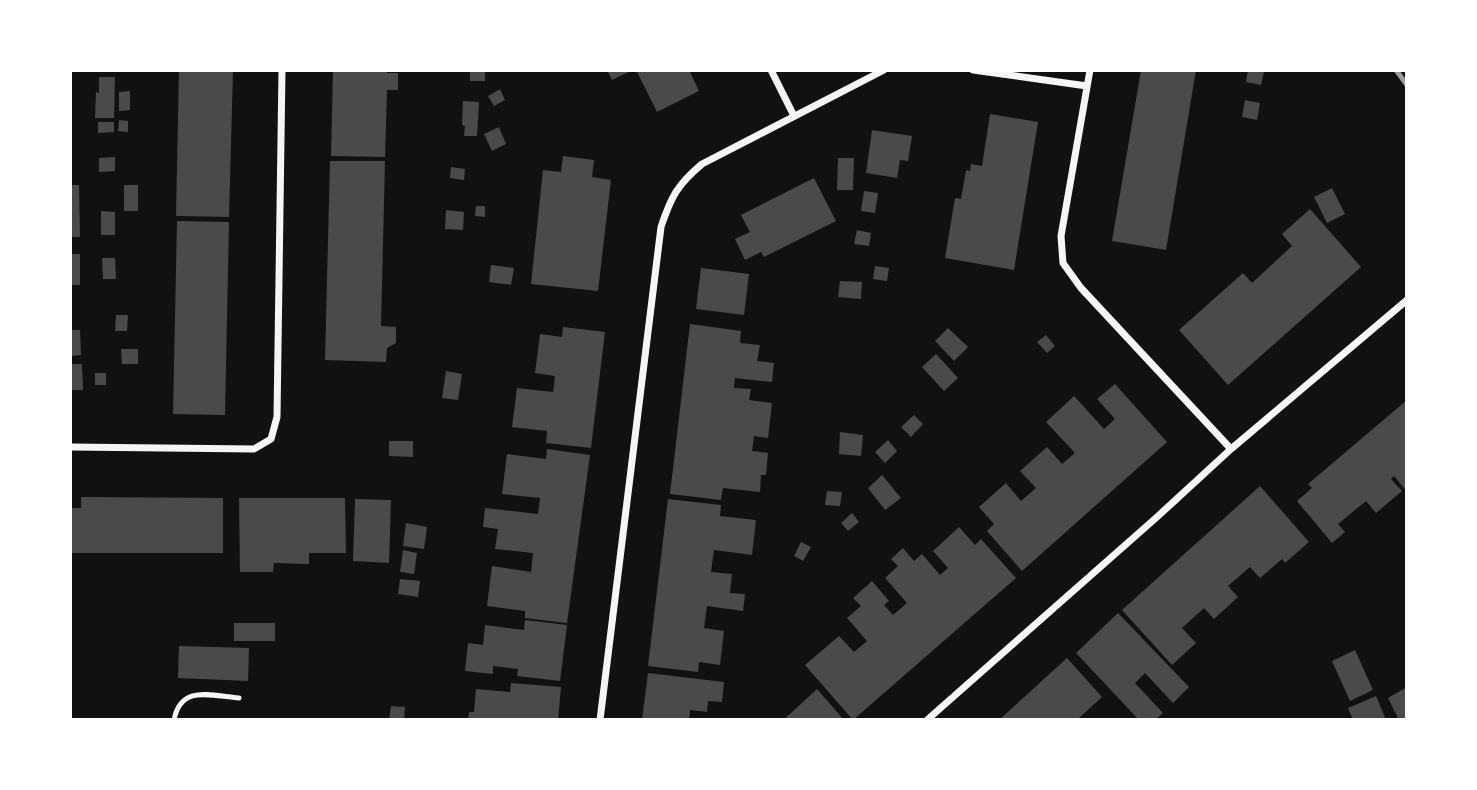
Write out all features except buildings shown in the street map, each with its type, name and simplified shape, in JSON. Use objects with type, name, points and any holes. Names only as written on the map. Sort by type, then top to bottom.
[{"type":"street","points":[[70,447],[254,449],[271,439],[277,417],[282,70]]},
{"type":"street","points":[[771,70],[794,116]]},
{"type":"street","points":[[600,720],[664,217],[671,198],[682,180],[702,164],[884,70]]},
{"type":"street","points":[[973,70],[1087,86]]},
{"type":"street","points":[[1090,70],[1061,236],[1063,263],[1081,288],[1230,449]]},
{"type":"street","points":[[927,720],[1230,449],[1407,300]]},
{"type":"lane","points":[[174,720],[176,707],[185,697],[196,694],[239,698]]},
{"type":"railway","points":[[1396,70],[1407,85]]}]
